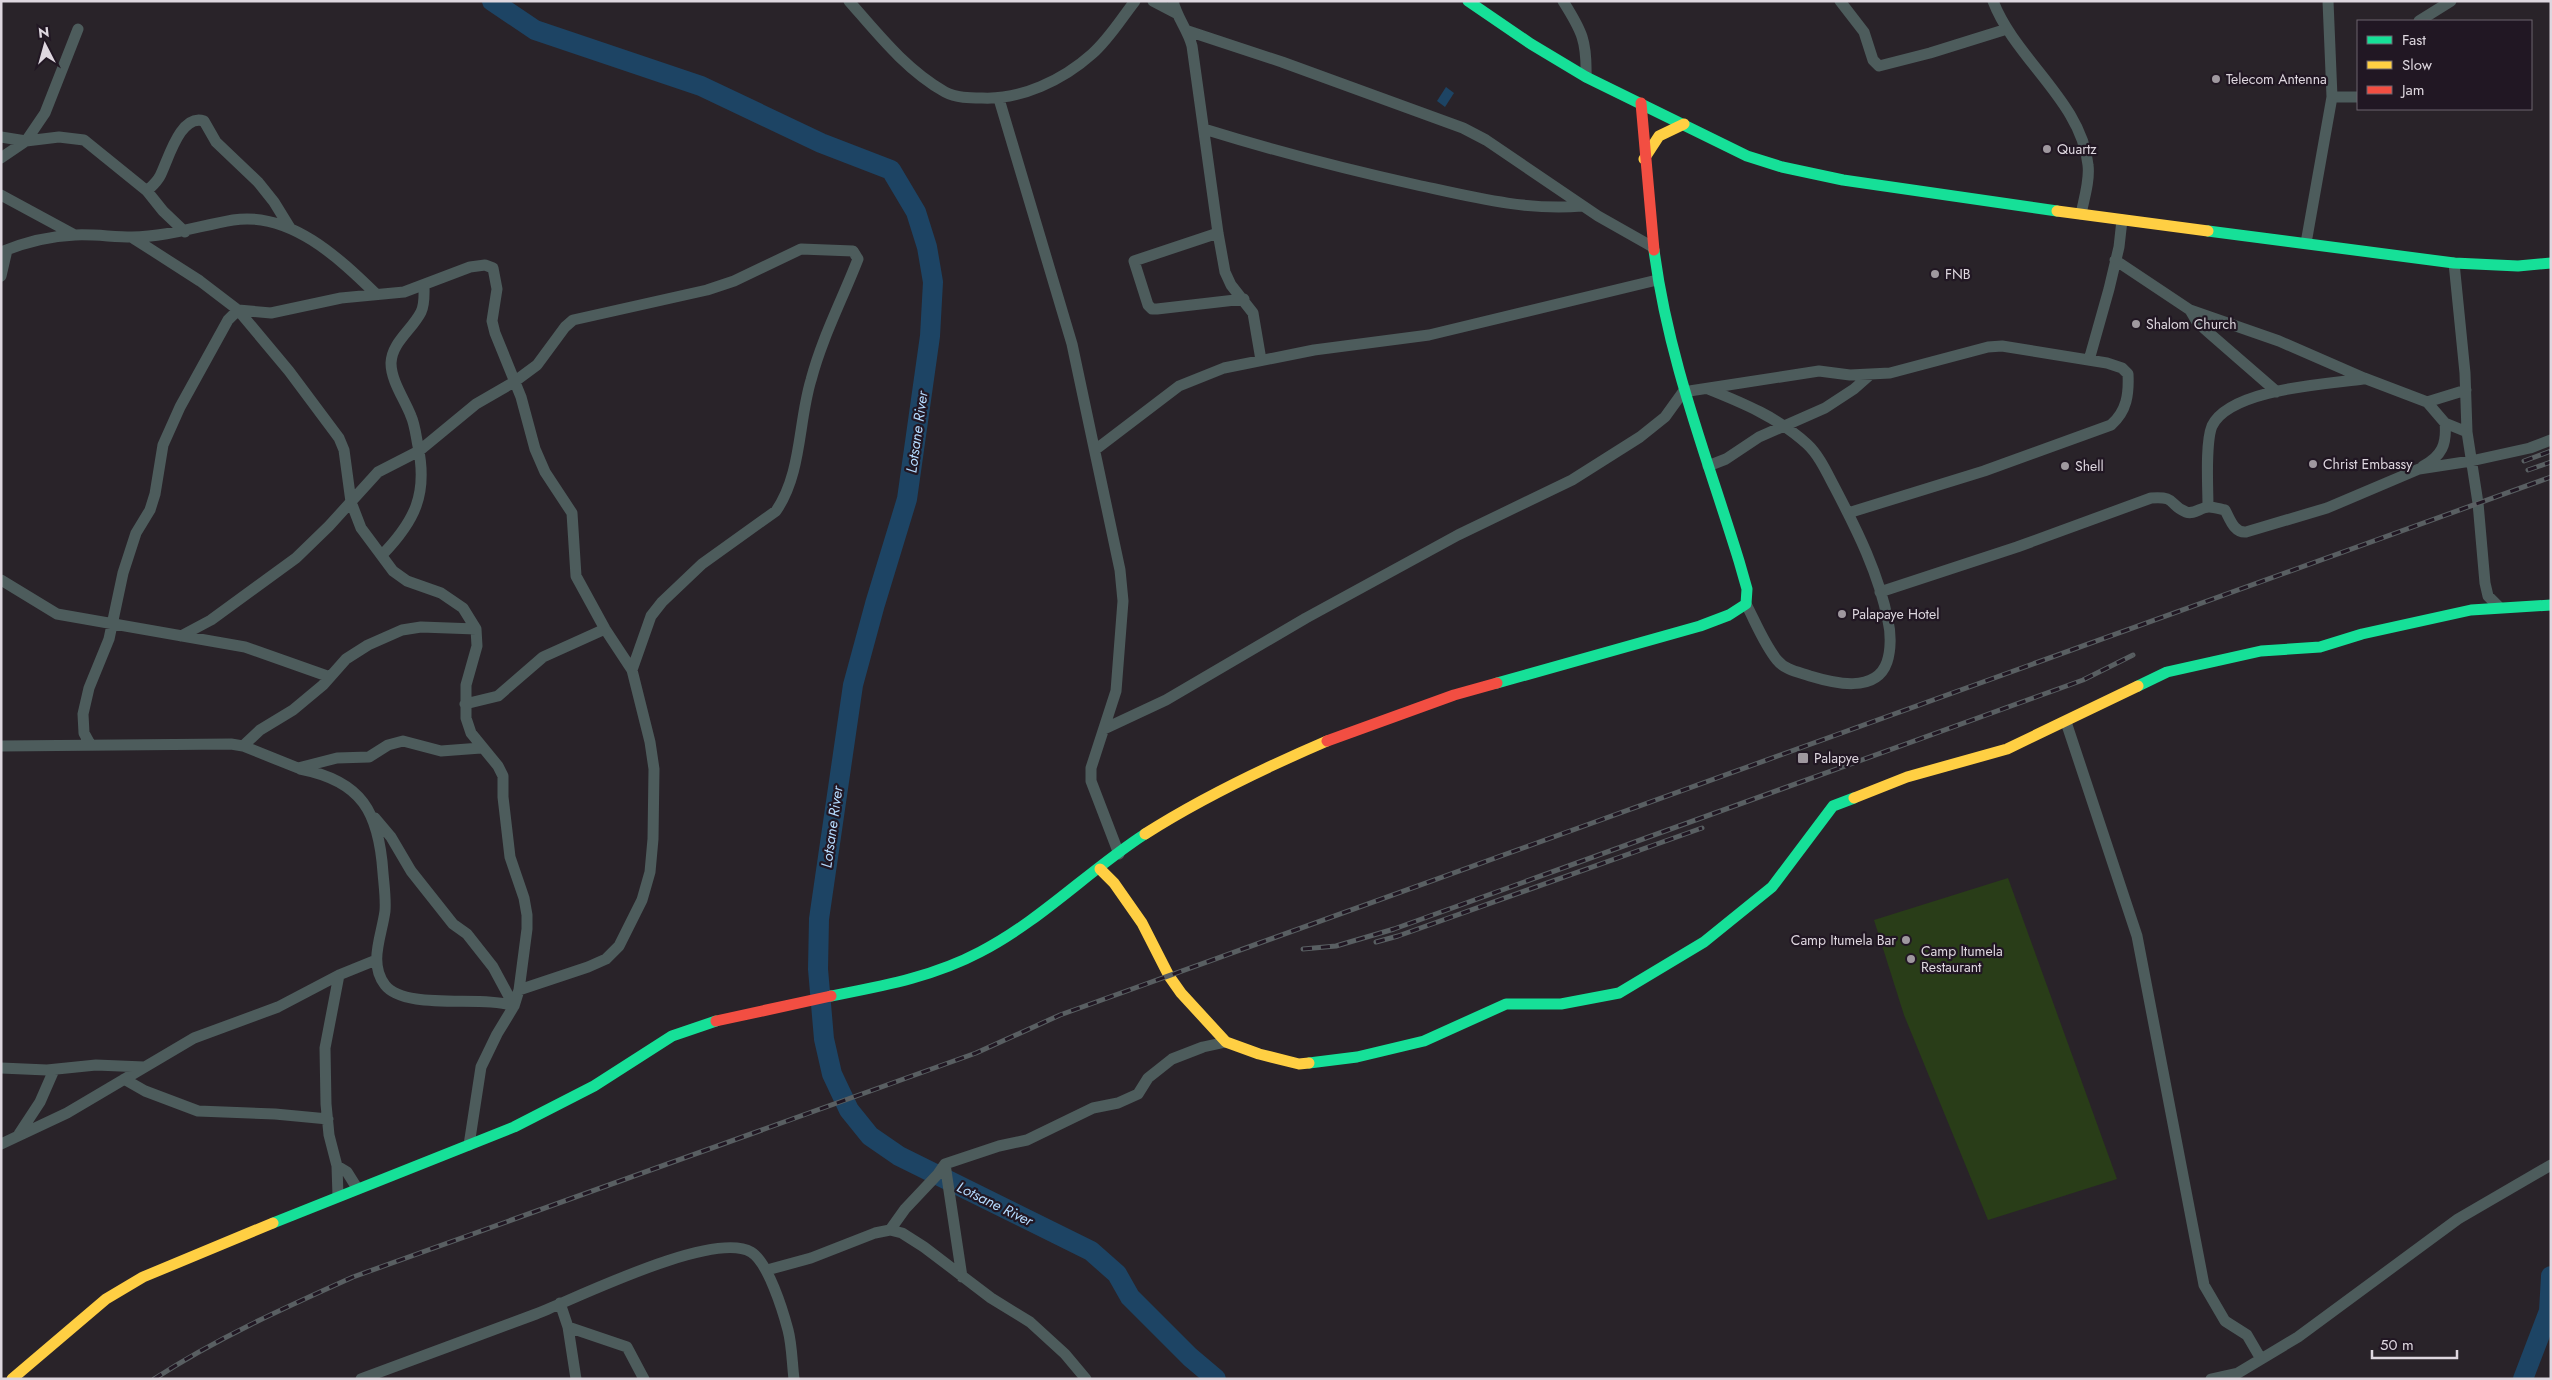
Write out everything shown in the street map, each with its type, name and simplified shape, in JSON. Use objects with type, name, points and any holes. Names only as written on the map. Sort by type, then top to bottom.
[{"type":"street","points":[[849,1],[899,58],[946,93],[962,98],[999,99],[1022,94],[1065,73],[1091,55],[1135,1]]},
{"type":"street","points":[[1153,1],[1175,7],[1188,31],[1225,272],[1231,285],[1253,312],[1261,360]]},
{"type":"street","points":[[1468,1],[1531,44],[1586,77],[1747,156],[1782,167],[1843,180],[2122,220],[2454,263],[2518,266],[2551,263]]},
{"type":"street","points":[[1563,1],[1583,36],[1587,52],[1586,77]]},
{"type":"street","points":[[1840,1],[1864,32],[1873,60],[1879,66],[1930,53],[2007,29]]},
{"type":"street","points":[[1993,1],[2007,29],[2076,125],[2086,147],[2089,167],[2081,214]]},
{"type":"street","points":[[2306,243],[2332,97],[2328,1]]},
{"type":"street","points":[[2421,20],[2452,1]]},
{"type":"street","points":[[1,158],[26,141],[45,113],[78,29]]},
{"type":"street","points":[[1188,31],[1282,62],[1463,128],[1486,140],[1582,206],[1651,246]]},
{"type":"street","points":[[2332,97],[2357,97]]},
{"type":"street","points":[[999,99],[1072,344],[1120,570],[1123,601],[1116,691],[1091,768],[1092,781],[1120,854]]},
{"type":"street","points":[[1641,104],[1651,246],[1657,280],[1684,392],[1741,564],[1747,588],[1746,604],[1777,660],[1788,669],[1833,683],[1857,684],[1876,677],[1887,664],[1890,652],[1889,628],[1880,592],[1859,534],[1823,466],[1808,445],[1786,427],[1747,406],[1708,389]]},
{"type":"street","points":[[147,191],[158,181],[178,136],[193,121],[199,119],[204,121],[216,142],[227,154],[258,182],[274,202],[290,228]]},
{"type":"street","points":[[1644,159],[1659,136],[1684,124]]},
{"type":"street","points":[[1204,129],[1279,152],[1485,200],[1542,207],[1582,206]]},
{"type":"street","points":[[1,137],[26,141],[59,137],[84,140],[147,191],[163,211],[185,232]]},
{"type":"street","points":[[1,195],[74,235]]},
{"type":"street","points":[[1,276],[4,251],[33,242],[74,235],[132,238],[185,232],[244,219],[268,222],[290,228],[337,256],[376,294]]},
{"type":"street","points":[[2089,360],[2115,260],[2122,220]]},
{"type":"street","points":[[1218,233],[1134,262],[1148,304],[1152,309],[1157,309],[1244,299]]},
{"type":"street","points":[[132,238],[200,281],[238,310],[339,438],[344,450],[351,502],[361,528],[393,571],[407,581],[441,593],[463,608],[476,629],[477,646],[466,685],[465,704],[471,733],[481,748],[498,766],[503,776],[503,797],[510,856],[527,915],[519,990],[514,1006],[497,1034],[482,1067],[469,1145]]},
{"type":"street","points":[[182,636],[219,615],[296,558],[378,472],[404,461],[419,451],[476,404],[514,382],[538,365],[565,327],[573,320],[707,290],[734,281],[801,249],[853,251],[858,260],[830,323],[810,381],[792,483],[782,503],[776,511],[702,564],[662,602],[651,616],[632,670]]},
{"type":"street","points":[[2115,260],[2175,302],[2190,310],[2279,341],[2364,378],[2427,402],[2445,423],[2467,432]]},
{"type":"street","points":[[2454,263],[2466,390],[2467,432],[2478,503],[2485,583],[2488,596],[2499,607]]},
{"type":"street","points":[[238,310],[271,313],[341,298],[404,292],[470,267],[485,265],[493,268],[498,289],[492,321],[538,456],[545,472],[570,508],[576,576],[605,629],[632,670],[650,742],[654,769],[653,839],[650,872],[642,900],[620,946],[606,959],[588,967],[519,990]]},
{"type":"street","points":[[1095,450],[1178,386],[1224,368],[1261,360],[1429,335],[1657,280]]},
{"type":"street","points":[[382,555],[400,537],[416,507],[421,490],[422,469],[412,418],[393,375],[391,364],[393,350],[420,313],[424,285]]},
{"type":"street","points":[[90,744],[84,733],[83,714],[89,688],[113,625],[123,573],[136,533],[150,510],[155,494],[163,445],[169,428],[222,329],[238,310]]},
{"type":"street","points":[[2190,310],[2197,322],[2277,392]]},
{"type":"street","points":[[1104,729],[1166,700],[1306,618],[1450,539],[1572,480],[1640,437],[1665,417],[1684,392],[1820,371],[1850,375],[1890,373],[1988,347],[2002,346],[2089,360],[2122,368],[2128,374],[2129,388],[2126,406],[2120,417],[2111,425],[1984,471],[1848,513]]},
{"type":"street","points":[[1708,466],[1726,459],[1759,437],[1786,427],[1825,408],[1854,390],[1871,374]]},
{"type":"street","points":[[2208,507],[2208,467],[2213,425],[2236,405],[2261,394],[2364,378]]},
{"type":"street","points":[[2427,402],[2466,390]]},
{"type":"street","points":[[1880,592],[2017,547],[2151,498],[2163,497],[2173,500],[2186,512],[2208,507],[2225,510],[2236,529],[2241,532],[2327,508],[2434,461],[2443,449],[2446,438],[2445,423]]},
{"type":"street","points":[[2419,468],[2471,461],[2530,448],[2551,440]]},
{"type":"street","points":[[1,580],[57,614],[245,647],[330,677]]},
{"type":"street","points":[[12,1379],[106,1298],[143,1276],[357,1188],[469,1145],[550,1110],[594,1086],[672,1036],[725,1018],[860,992],[910,980],[981,952],[1022,927],[1120,854],[1191,806],[1263,768],[1343,734],[1454,695],[1706,624],[1739,610],[1746,604]]},
{"type":"street","points":[[1100,869],[1114,884],[1142,923],[1169,976],[1181,993],[1226,1042],[1259,1054],[1299,1064],[1357,1057],[1424,1041],[1506,1004],[1561,1004],[1619,994],[1704,942],[1772,887],[1833,806],[1907,777],[2007,749],[2167,672],[2261,651],[2320,647],[2362,634],[2462,612],[2499,607],[2551,605]]},
{"type":"street","points":[[242,746],[260,730],[293,710],[330,677],[346,658],[357,651],[402,630],[420,627],[476,629]]},
{"type":"street","points":[[465,704],[498,696],[543,657],[605,629]]},
{"type":"street","points":[[2066,722],[2137,936],[2145,986],[2204,1285],[2225,1321],[2247,1335],[2261,1359]]},
{"type":"street","points":[[298,768],[337,758],[369,757],[388,745],[403,741],[441,751],[481,748]]},
{"type":"street","points":[[1,746],[90,744],[242,746],[298,768],[324,774],[349,787],[390,837],[411,871],[453,924],[467,934],[493,967],[514,1006]]},
{"type":"street","points":[[372,816],[380,842],[385,910],[376,960],[385,985],[396,993],[411,998],[500,1003],[514,1006]]},
{"type":"street","points":[[1,1144],[67,1112],[194,1038],[278,1007],[376,960]]},
{"type":"street","points":[[338,1196],[337,1166],[328,1119],[325,1039],[340,976]]},
{"type":"street","points":[[890,1230],[905,1209],[945,1164],[999,1146],[1027,1140],[1093,1108],[1118,1103],[1138,1094],[1148,1078],[1172,1058],[1203,1046],[1226,1042]]},
{"type":"street","points":[[1,1068],[14,1070],[54,1070],[96,1066],[145,1068]]},
{"type":"street","points":[[18,1135],[40,1102],[54,1070]]},
{"type":"street","points":[[124,1079],[145,1091],[198,1111],[275,1114],[328,1119]]},
{"type":"street","points":[[945,1164],[962,1277]]},
{"type":"street","points":[[2211,1379],[2238,1372],[2298,1338],[2458,1219],[2551,1165]]},
{"type":"street","points":[[337,1166],[347,1172],[357,1188]]},
{"type":"street","points":[[767,1270],[811,1258],[866,1235],[890,1230],[902,1234],[924,1247],[962,1277],[1030,1322],[1065,1354],[1086,1379]]},
{"type":"street","points":[[361,1379],[560,1303],[644,1268],[676,1257],[736,1247],[752,1252],[767,1270],[788,1331],[794,1379]]},
{"type":"street","points":[[560,1303],[568,1327],[576,1379]]},
{"type":"street","points":[[568,1327],[598,1339],[628,1347],[644,1379]]},
{"type":"green space","points":[[2008,878],[2117,1179],[1988,1220],[1904,1015],[1874,920]]},
{"type":"water","points":[[1446,87],[1454,93],[1445,107],[1437,101]]},
{"type":"waterway","name":"Lotsane River","points":[[492,1],[535,30],[701,86],[821,143],[891,170],[916,212],[927,247],[933,282],[930,336],[907,499],[853,685],[819,919],[818,969],[824,1039],[832,1074],[849,1110],[870,1136],[899,1156],[1091,1251],[1117,1274],[1130,1297],[1190,1357],[1216,1379]]},
{"type":"waterway","name":"Lotsane River","points":[[2523,1379],[2549,1311],[2551,1276]]},
{"type":"railway","points":[[2524,461],[2551,451]]},
{"type":"railway","points":[[2528,470],[2551,462]]},
{"type":"railway","points":[[154,1379],[226,1337],[353,1277],[976,1053],[1060,1015],[2551,477]]},
{"type":"railway","points":[[1303,949],[1336,946],[1394,929],[2083,680],[2133,655]]},
{"type":"railway","points":[[1376,942],[1398,936],[1702,828]]},
{"type":"traffic: fast","points":[[1468,1],[1531,44],[1586,77],[1747,156],[1782,167],[1843,180],[2057,211]]},
{"type":"traffic: fast","points":[[2208,231],[2454,263],[2518,266],[2551,263]]},
{"type":"traffic: fast","points":[[1497,683],[1700,626],[1729,615],[1746,604],[1747,589],[1679,369],[1660,290],[1654,250]]},
{"type":"traffic: fast","points":[[2138,686],[2167,672],[2261,651],[2320,647],[2362,634],[2471,610],[2551,605]]},
{"type":"traffic: fast","points":[[1309,1063],[1357,1057],[1424,1041],[1506,1004],[1561,1004],[1619,993],[1704,942],[1772,887],[1833,806],[1854,798]]},
{"type":"traffic: fast","points":[[831,996],[926,974],[962,961],[980,952],[1002,940],[1044,911],[1124,848],[1145,834]]},
{"type":"traffic: fast","points":[[273,1223],[514,1127],[594,1086],[672,1036],[716,1021]]},
{"type":"traffic: slow","points":[[1644,159],[1659,136],[1684,124]]},
{"type":"traffic: slow","points":[[2057,211],[2208,231]]},
{"type":"traffic: slow","points":[[1854,798],[1907,777],[2007,749],[2138,686]]},
{"type":"traffic: slow","points":[[1145,834],[1234,784],[1327,741]]},
{"type":"traffic: slow","points":[[1100,869],[1114,883],[1142,923],[1169,976],[1181,993],[1226,1042],[1259,1054],[1299,1064],[1309,1063]]},
{"type":"traffic: slow","points":[[12,1379],[106,1299],[143,1277],[273,1223]]},
{"type":"traffic: jam","points":[[1641,103],[1654,250]]},
{"type":"traffic: jam","points":[[1327,741],[1454,695],[1497,683]]},
{"type":"traffic: jam","points":[[716,1021],[831,996]]},
{"type":"place","name":"Telecom Antenna","points":[[2216,79]]},
{"type":"place","name":"Quartz","points":[[2047,149]]},
{"type":"place","name":"FNB","points":[[1935,274]]},
{"type":"place","name":"Shalom Church","points":[[2136,324]]},
{"type":"place","name":"Christ Embassy","points":[[2313,464]]},
{"type":"place","name":"Shell","points":[[2065,466]]},
{"type":"place","name":"Palapaye Hotel","points":[[1842,614]]},
{"type":"place","name":"Palapye","points":[[1803,758]]},
{"type":"place","name":"Camp Itumela Bar","points":[[1906,940]]},
{"type":"place","name":"Camp Itumela Restaurant","points":[[1911,959]]}]
